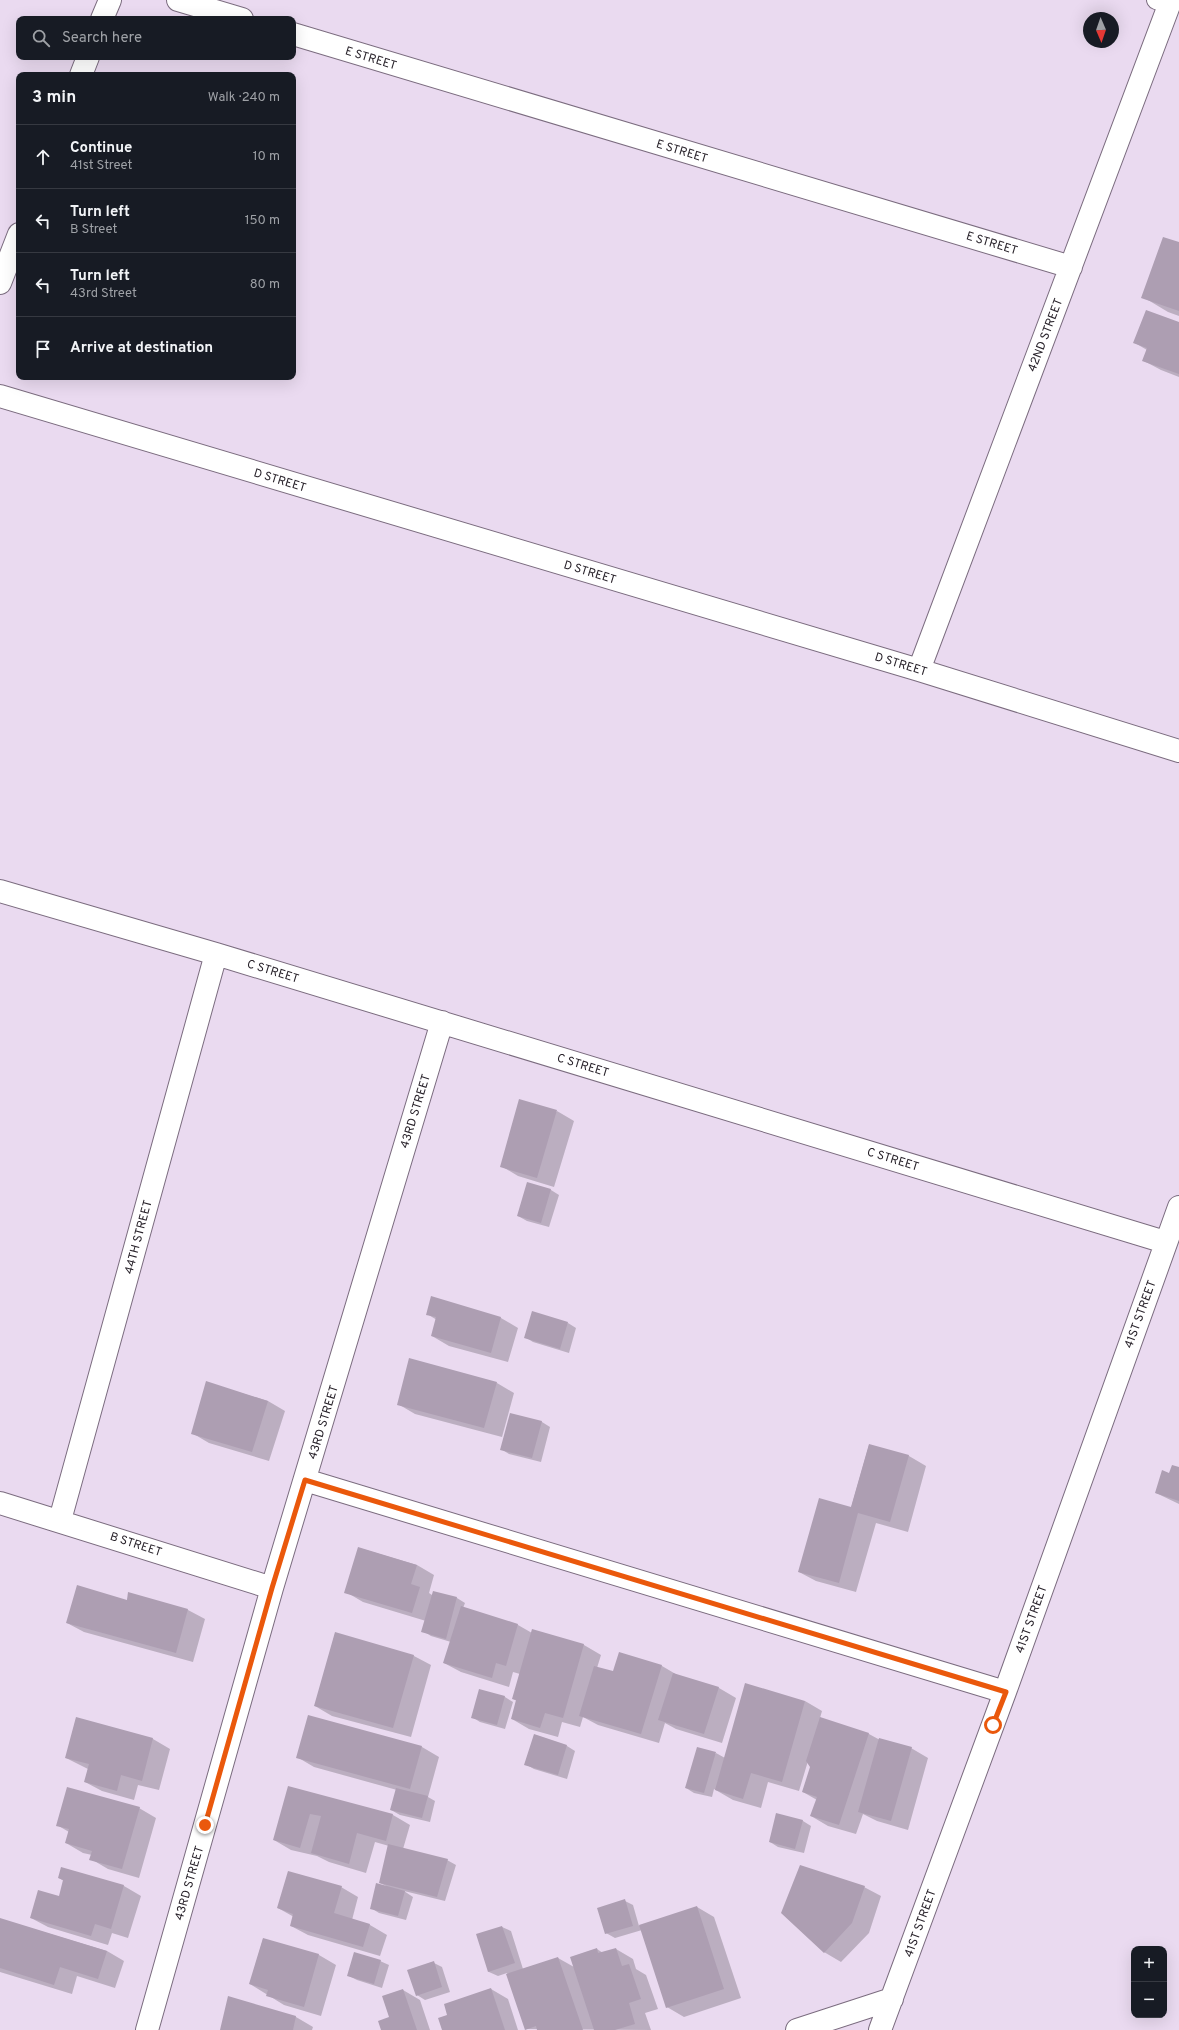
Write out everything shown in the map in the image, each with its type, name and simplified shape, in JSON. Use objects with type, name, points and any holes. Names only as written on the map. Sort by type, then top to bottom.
[{"type":"street","points":[[103,16],[110,0]]},
{"type":"street","points":[[178,0],[232,16]]},
{"type":"street","name":"42ND STREET","points":[[919,670],[1070,267],[1166,1]]},
{"type":"street","name":"E STREET","points":[[296,35],[1070,267]]},
{"type":"street","points":[[82,72],[87,60]]},
{"type":"street","points":[[0,283],[16,242]]},
{"type":"street","name":"D STREET","points":[[0,396],[919,670],[1179,751]]},
{"type":"street","name":"C STREET","points":[[0,891],[442,1022],[1165,1242]]},
{"type":"street","name":"44TH STREET","points":[[60,1520],[216,954]]},
{"type":"street","name":"43RD STREET","points":[[147,2030],[272,1588],[442,1022]]},
{"type":"street","name":"41ST STREET","points":[[880,2030],[1006,1692],[1165,1242],[1179,1207]]},
{"type":"street","points":[[305,1480],[1006,1692]]},
{"type":"street","name":"B STREET","points":[[0,1503],[60,1520],[272,1588]]},
{"type":"street","points":[[797,2030],[892,1999]]},
{"type":"building","points":[[1163,237],[1179,242],[1179,311],[1141,298]]},
{"type":"building","points":[[1146,310],[1179,322],[1179,374],[1142,361],[1147,348],[1133,343]]},
{"type":"building","points":[[519,1099],[557,1110],[537,1178],[500,1167]]},
{"type":"building","points":[[527,1182],[551,1189],[541,1223],[517,1216]]},
{"type":"building","points":[[431,1296],[501,1317],[491,1353],[431,1336],[436,1317],[426,1315]]},
{"type":"building","points":[[532,1311],[568,1322],[560,1349],[524,1338]]},
{"type":"building","points":[[409,1358],[497,1382],[484,1428],[397,1405]]},
{"type":"building","points":[[206,1381],[268,1401],[252,1452],[191,1434]]},
{"type":"building","points":[[510,1413],[542,1421],[532,1458],[500,1450]]},
{"type":"building","points":[[869,1444],[909,1455],[890,1522],[858,1513],[839,1583],[798,1572],[819,1498],[851,1507]]},
{"type":"building","points":[[1172,1465],[1179,1467],[1179,1501],[1155,1493],[1162,1470],[1169,1473]]},
{"type":"building","points":[[358,1547],[417,1565],[411,1584],[420,1587],[412,1613],[344,1593]]},
{"type":"building","points":[[77,1585],[127,1600],[128,1592],[188,1609],[176,1653],[66,1623]]},
{"type":"building","points":[[433,1591],[457,1597],[446,1639],[421,1632]]},
{"type":"building","points":[[461,1606],[518,1624],[506,1666],[496,1663],[492,1678],[443,1663]]},
{"type":"building","points":[[532,1629],[584,1644],[563,1718],[545,1713],[540,1728],[511,1719],[516,1700],[512,1699]]},
{"type":"building","points":[[335,1632],[414,1655],[393,1728],[314,1706]]},
{"type":"building","points":[[619,1652],[662,1665],[641,1734],[579,1716],[594,1666],[613,1671]]},
{"type":"building","points":[[673,1673],[719,1687],[704,1734],[658,1720]]},
{"type":"building","points":[[745,1683],[805,1701],[782,1782],[751,1773],[743,1799],[715,1790]]},
{"type":"building","points":[[479,1689],[505,1696],[497,1725],[471,1718]]},
{"type":"building","points":[[308,1715],[422,1746],[410,1789],[296,1758]]},
{"type":"building","points":[[76,1717],[153,1738],[142,1781],[121,1775],[117,1791],[84,1782],[89,1764],[65,1758]]},
{"type":"building","points":[[820,1717],[869,1733],[839,1825],[810,1816],[817,1797],[802,1792],[810,1767],[806,1761]]},
{"type":"building","points":[[534,1734],[567,1745],[558,1775],[524,1765]]},
{"type":"building","points":[[879,1738],[912,1747],[891,1821],[858,1812]]},
{"type":"building","points":[[697,1747],[716,1752],[704,1793],[685,1788]]},
{"type":"building","points":[[288,1786],[393,1814],[386,1841],[357,1833],[349,1864],[311,1853],[321,1816],[310,1814],[300,1848],[273,1840]]},
{"type":"building","points":[[67,1787],[140,1807],[122,1869],[89,1860],[92,1851],[65,1843],[69,1829],[56,1826]]},
{"type":"building","points":[[396,1788],[428,1796],[422,1818],[390,1810]]},
{"type":"building","points":[[776,1813],[803,1820],[795,1849],[769,1842]]},
{"type":"building","points":[[388,1844],[448,1859],[437,1897],[379,1883]]},
{"type":"building","points":[[800,1865],[865,1886],[852,1923],[824,1953],[781,1913]]},
{"type":"building","points":[[61,1867],[124,1885],[111,1929],[95,1924],[91,1936],[30,1918],[38,1890],[59,1896],[63,1880],[58,1878]]},
{"type":"building","points":[[288,1871],[342,1886],[334,1913],[370,1924],[363,1947],[290,1926],[293,1914],[277,1908]]},
{"type":"building","points":[[376,1883],[405,1891],[398,1916],[370,1909]]},
{"type":"building","points":[[625,1899],[633,1926],[605,1934],[597,1908]]},
{"type":"building","points":[[697,1906],[724,1989],[666,2008],[639,1925]]},
{"type":"building","points":[[0,1918],[107,1951],[98,1979],[60,1967],[54,1985],[0,1968]]},
{"type":"building","points":[[502,1926],[515,1963],[488,1972],[476,1934]]},
{"type":"building","points":[[263,1938],[319,1954],[304,2007],[266,1996],[268,1990],[249,1984]]},
{"type":"building","points":[[597,1948],[598,1953],[616,1948],[622,1966],[629,1964],[641,1999],[629,2003],[635,2024],[615,2030],[594,2030],[570,1957]]},
{"type":"building","points":[[354,1952],[381,1960],[374,1984],[347,1976]]},
{"type":"building","points":[[558,1957],[583,2030],[537,2030],[536,2026],[525,2030],[506,1974]]},
{"type":"building","points":[[434,1961],[442,1987],[416,1996],[407,1970]]},
{"type":"building","points":[[491,1988],[505,2030],[442,2030],[438,2018],[447,2015],[444,2004]]},
{"type":"building","points":[[403,1989],[417,2030],[381,2030],[378,2021],[389,2017],[382,1996]]},
{"type":"building","points":[[228,1996],[296,2016],[293,2030],[220,2030]]},
{"type":"route","points":[[205,1825],[272,1588],[305,1480],[1006,1692],[993,1725]]}]
